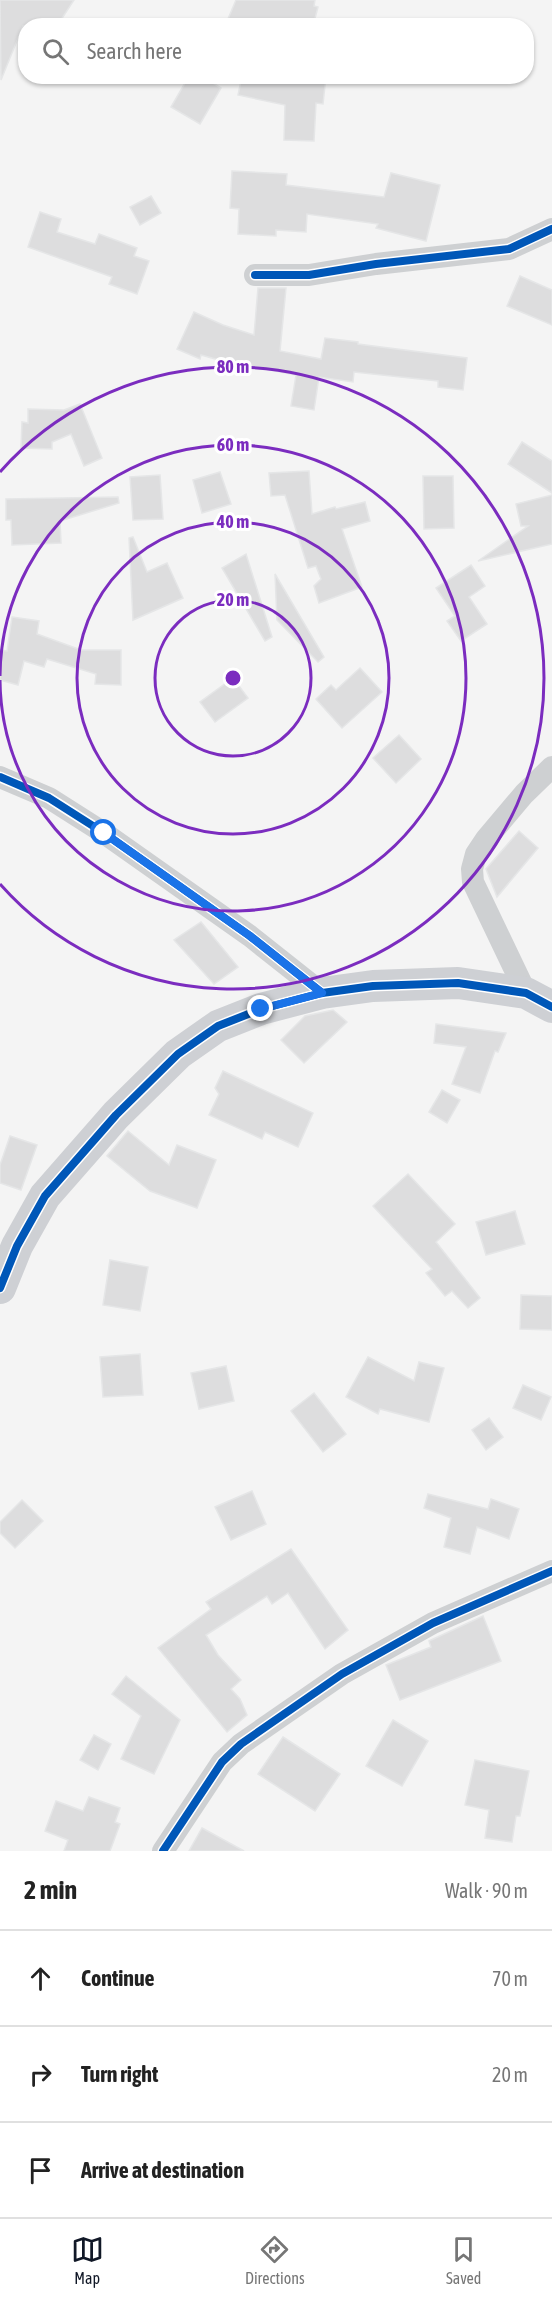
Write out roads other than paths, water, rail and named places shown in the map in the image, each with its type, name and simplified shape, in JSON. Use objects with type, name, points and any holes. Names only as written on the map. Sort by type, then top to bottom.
[{"type":"street","points":[[255,275],[309,275],[376,264],[509,249],[552,229]]},
{"type":"street","points":[[539,1000],[473,882],[472,869],[476,854],[486,839],[524,794],[552,767]]},
{"type":"street","points":[[0,777],[49,798],[104,833],[250,936],[322,993]]},
{"type":"street","points":[[2,1273],[45,1196],[116,1115],[178,1054],[218,1026],[261,1009],[322,993],[373,986],[458,983],[539,1000]]},
{"type":"street","points":[[163,1851],[222,1762],[241,1744],[342,1674],[433,1623],[552,1571]]}]
